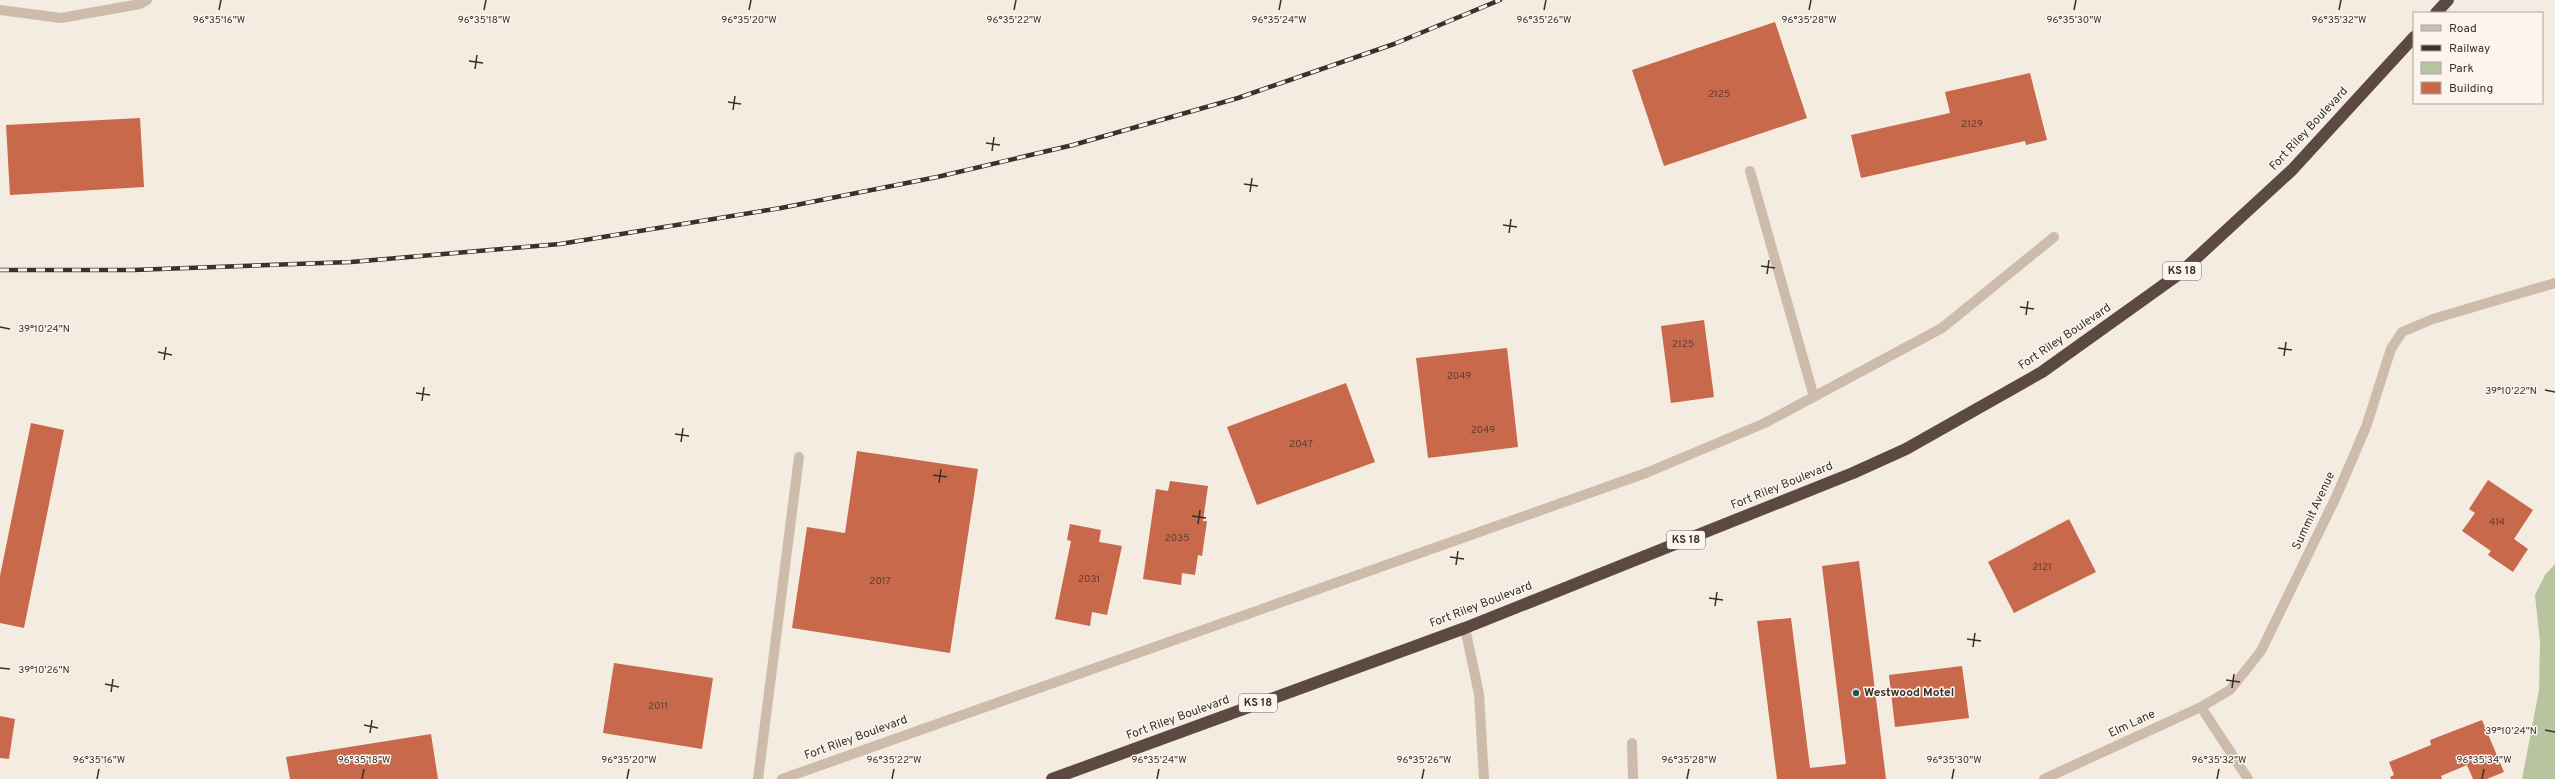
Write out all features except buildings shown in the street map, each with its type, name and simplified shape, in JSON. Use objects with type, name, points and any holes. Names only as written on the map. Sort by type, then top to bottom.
[{"type":"highway","points":[[2437,12],[2448,0]]},
{"type":"highway","name":"Fort Riley Boulevard","points":[[1052,779],[1465,628],[1854,473],[1906,449],[2042,372],[2179,274],[2292,170],[2413,38]]},
{"type":"street","points":[[0,10],[61,18],[140,4],[147,0]]},
{"type":"street","points":[[1750,171],[1814,397]]},
{"type":"street","name":"Fort Riley Boulevard","points":[[782,779],[1646,473],[1764,423],[1942,328],[2054,237]]},
{"type":"street","name":"Summit Avenue","points":[[2230,690],[2261,651],[2329,511],[2366,427],[2391,349],[2402,332],[2448,315],[2555,283]]},
{"type":"street","points":[[758,779],[799,457]]},
{"type":"street","points":[[1465,628],[1479,694],[1484,779]]},
{"type":"street","name":"Elm Lane","points":[[2044,779],[2201,707],[2230,690]]},
{"type":"street","points":[[2201,707],[2248,779]]},
{"type":"street","points":[[1632,743],[1633,779]]},
{"type":"green space","points":[[2555,564],[2555,779],[2522,779],[2539,690],[2540,642],[2535,595],[2545,575]]},
{"type":"railway","points":[[0,270],[133,270],[351,262],[560,244],[781,208],[937,177],[1073,145],[1238,98],[1394,44],[1500,0]]},
{"type":"place","name":"Westwood Motel","points":[[1856,693]]}]
